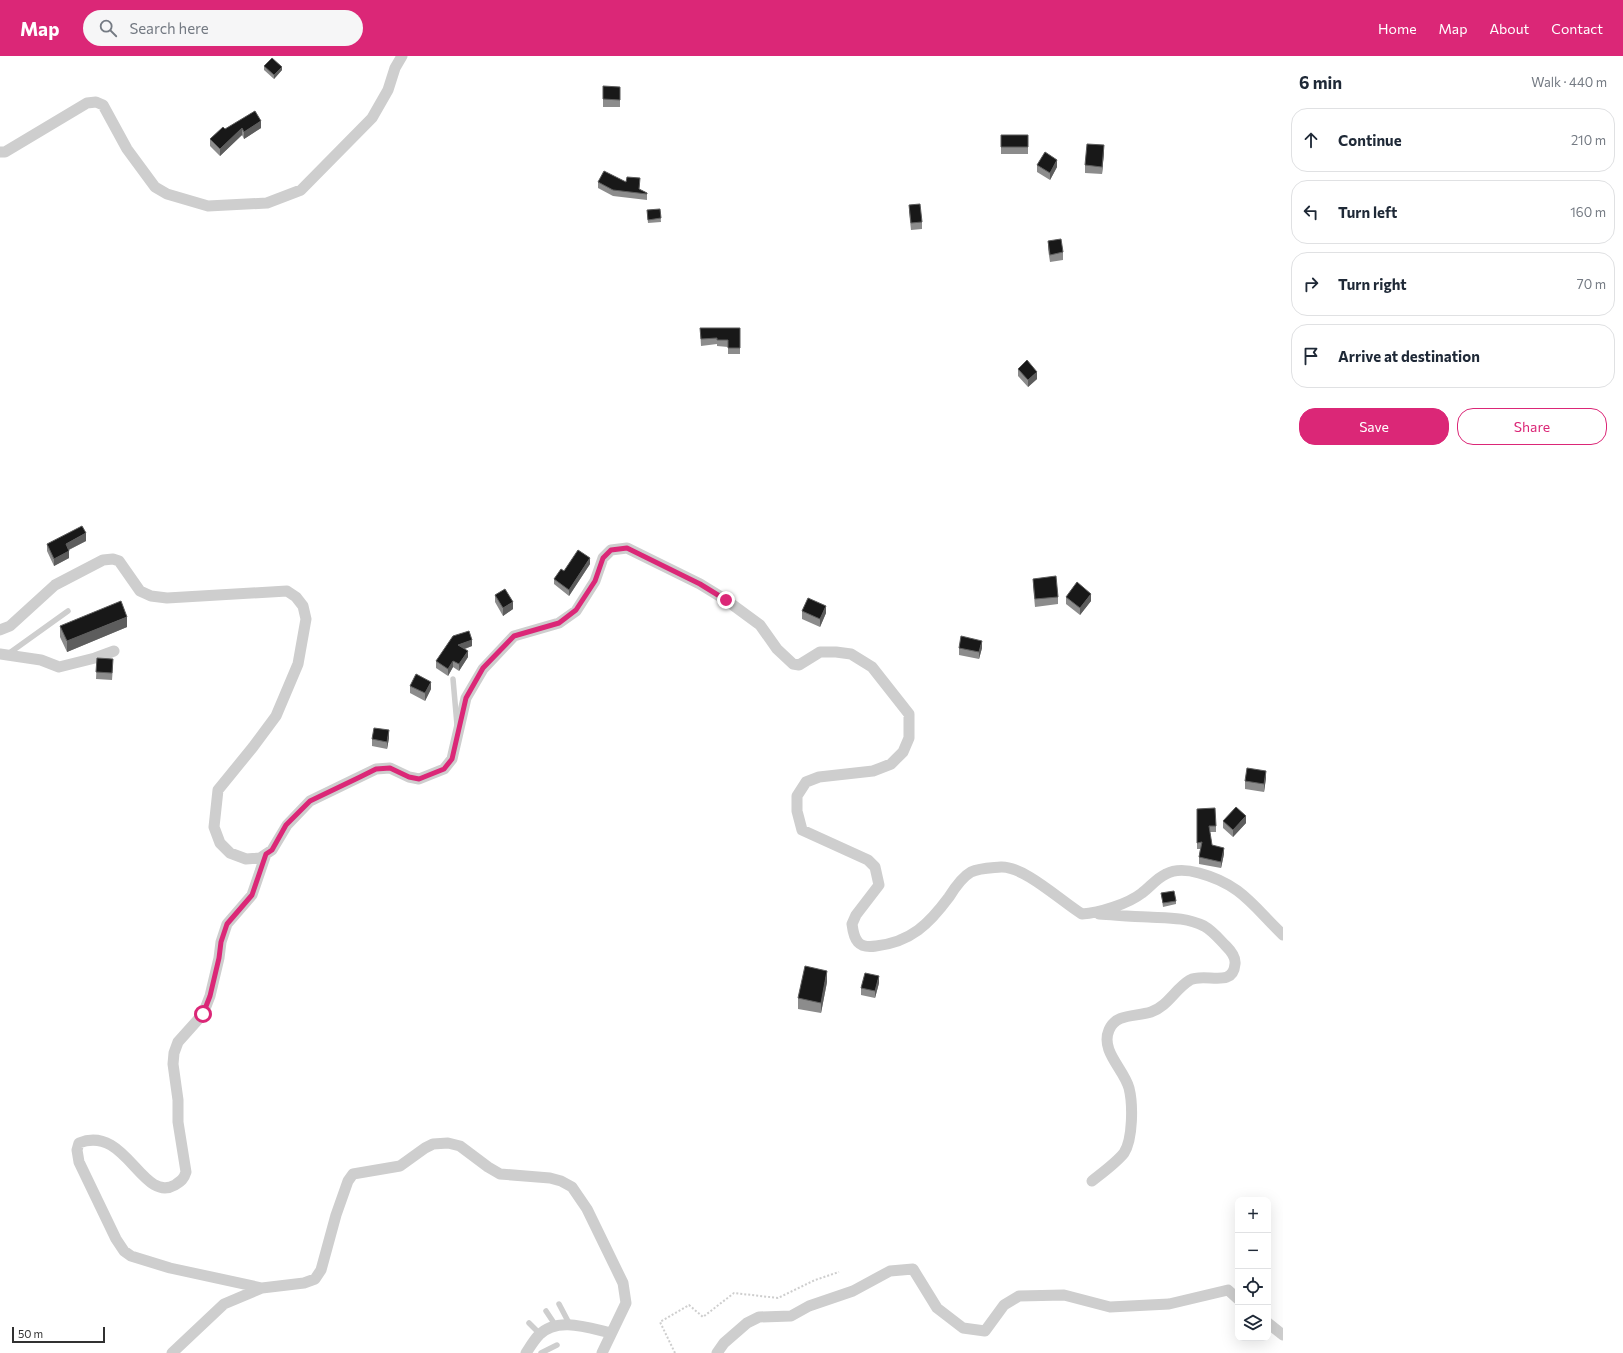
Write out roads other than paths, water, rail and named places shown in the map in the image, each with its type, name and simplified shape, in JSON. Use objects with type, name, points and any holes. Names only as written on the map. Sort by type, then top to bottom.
[{"type":"street","points":[[0,152],[5,152],[87,103],[96,102],[104,105],[127,149],[155,187],[167,194],[208,206],[267,203],[301,190],[372,118],[388,90],[395,68],[402,56]]},
{"type":"street","points":[[0,630],[10,626],[55,585],[103,560],[113,559],[119,561],[140,591],[151,596],[167,598],[287,591],[296,597],[303,606],[306,619],[298,664],[290,684],[276,716],[218,790],[214,811],[214,827],[220,843],[230,853],[246,859],[260,858],[272,850],[286,825],[310,801],[376,769],[390,768],[409,777],[419,779],[444,769],[452,759],[466,698],[474,681],[504,645],[514,636],[559,623],[576,610],[595,581],[603,558],[611,550],[627,548],[700,584],[726,600],[760,625],[777,650],[793,664],[799,665],[820,652],[852,654],[872,667],[909,714],[909,738],[903,752],[891,764],[873,771],[819,776],[806,782],[797,796],[797,811],[802,830],[868,860],[875,867],[879,885],[856,915],[852,924],[857,941],[861,946],[867,948],[888,945],[912,936],[935,916],[956,887],[971,872],[1003,867],[1020,871],[1082,914],[1179,918],[1193,921],[1214,933],[1231,951],[1235,960],[1235,969],[1230,976],[1223,979],[1207,976],[1191,980],[1180,988],[1161,1008],[1149,1013],[1120,1018],[1112,1024],[1107,1039],[1109,1051],[1129,1088],[1132,1126],[1124,1152],[1092,1181]]},
{"type":"street","points":[[2,655],[41,660],[59,667],[95,658],[114,651]]},
{"type":"street","points":[[262,1288],[170,1268],[131,1256],[124,1251],[116,1239],[79,1162],[77,1150],[79,1143],[86,1140],[96,1140],[107,1143],[121,1151],[150,1183],[159,1188],[170,1188],[184,1178],[186,1172],[178,1122],[178,1100],[173,1064],[174,1053],[178,1042],[203,1014],[210,996],[219,958],[221,942],[227,924],[252,895],[266,854]]},
{"type":"street","points":[[1093,914],[1140,895],[1165,874],[1176,871],[1191,870],[1216,877],[1238,890],[1256,906],[1283,935]]},
{"type":"street","points":[[172,1353],[224,1304],[262,1288],[304,1283],[315,1279],[321,1270],[342,1196],[348,1181],[353,1174],[400,1166],[433,1144],[448,1143],[460,1146],[500,1174],[550,1178],[561,1180],[572,1187],[587,1210],[623,1283],[626,1303],[602,1353]]},
{"type":"street","points":[[717,1353],[724,1342],[747,1323],[759,1317],[791,1316],[809,1306],[853,1291],[890,1271],[913,1269],[937,1308],[962,1328],[985,1331],[1004,1305],[1019,1296],[1064,1295],[1110,1307],[1169,1304],[1228,1290],[1235,1296]]},
{"type":"street","points":[[530,1351],[540,1334],[556,1326],[571,1325],[611,1333]]},
{"type":"street","points":[[1271,1325],[1283,1335]]},
{"type":"lane","points":[[2,655],[68,611]]},
{"type":"lane","points":[[453,679],[458,732]]},
{"type":"lane","points":[[559,1304],[571,1325]]},
{"type":"lane","points":[[546,1311],[556,1326]]},
{"type":"lane","points":[[529,1323],[540,1334]]},
{"type":"lane","points":[[540,1353],[557,1345]]}]
